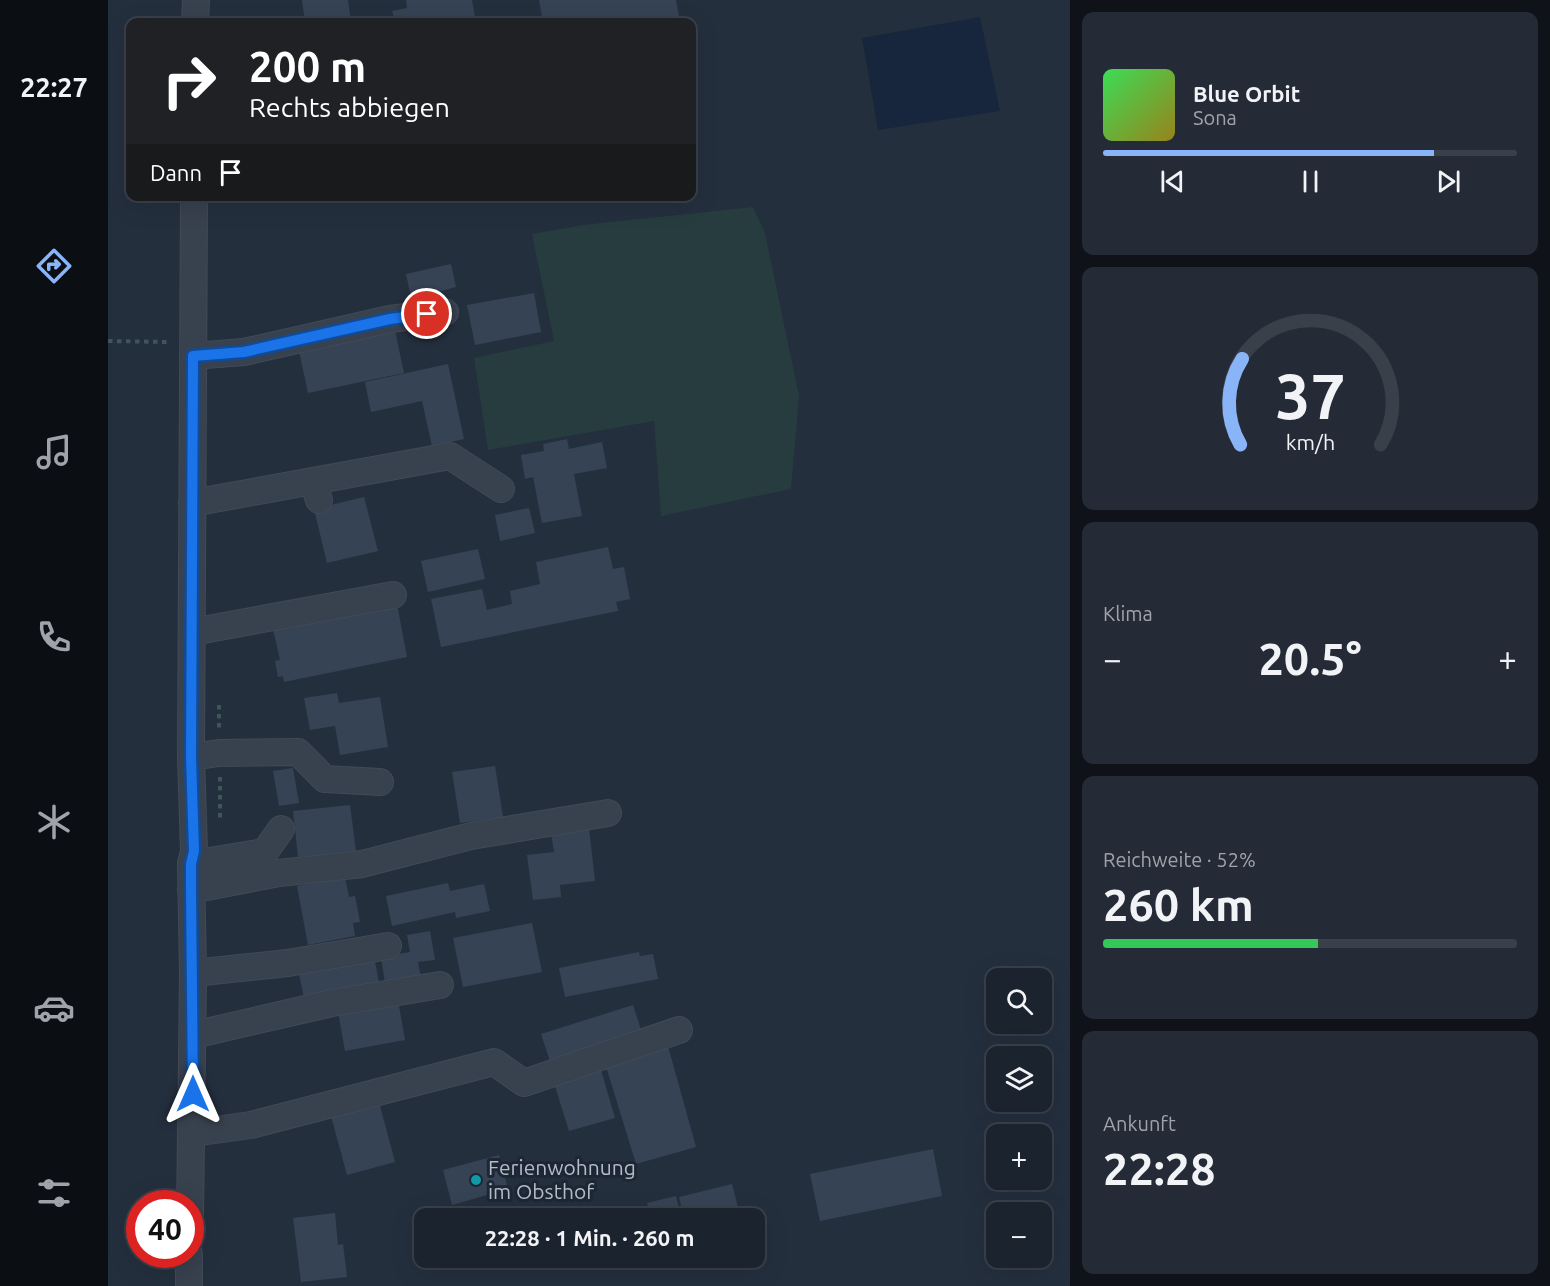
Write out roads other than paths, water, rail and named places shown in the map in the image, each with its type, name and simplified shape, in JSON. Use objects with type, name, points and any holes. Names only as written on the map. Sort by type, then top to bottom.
[{"type":"street","points":[[195,18],[196,0]]},
{"type":"street","points":[[191,1190],[194,973],[191,890],[191,864],[194,851],[191,757],[194,201]]},
{"type":"street","points":[[193,349],[244,352],[390,319],[445,312]]},
{"type":"street","points":[[192,503],[316,491],[450,456],[501,489]]},
{"type":"street","points":[[192,632],[393,595]]},
{"type":"street","points":[[191,757],[219,753],[298,753],[325,779],[380,782]]},
{"type":"street","points":[[191,890],[279,873],[362,864],[471,836],[608,813]]},
{"type":"street","points":[[191,864],[265,852],[281,829]]},
{"type":"street","points":[[194,973],[288,963],[388,946]]},
{"type":"street","points":[[193,1035],[332,1003],[440,985]]},
{"type":"street","points":[[193,1133],[251,1125],[494,1062],[524,1083],[679,1030]]},
{"type":"street","points":[[189,1268],[189,1286]]},
{"type":"water","points":[[980,17],[1000,111],[878,130],[862,38]]},
{"type":"place","name":"Ferienwohnung im Obsthof","points":[[476,1180]]}]
